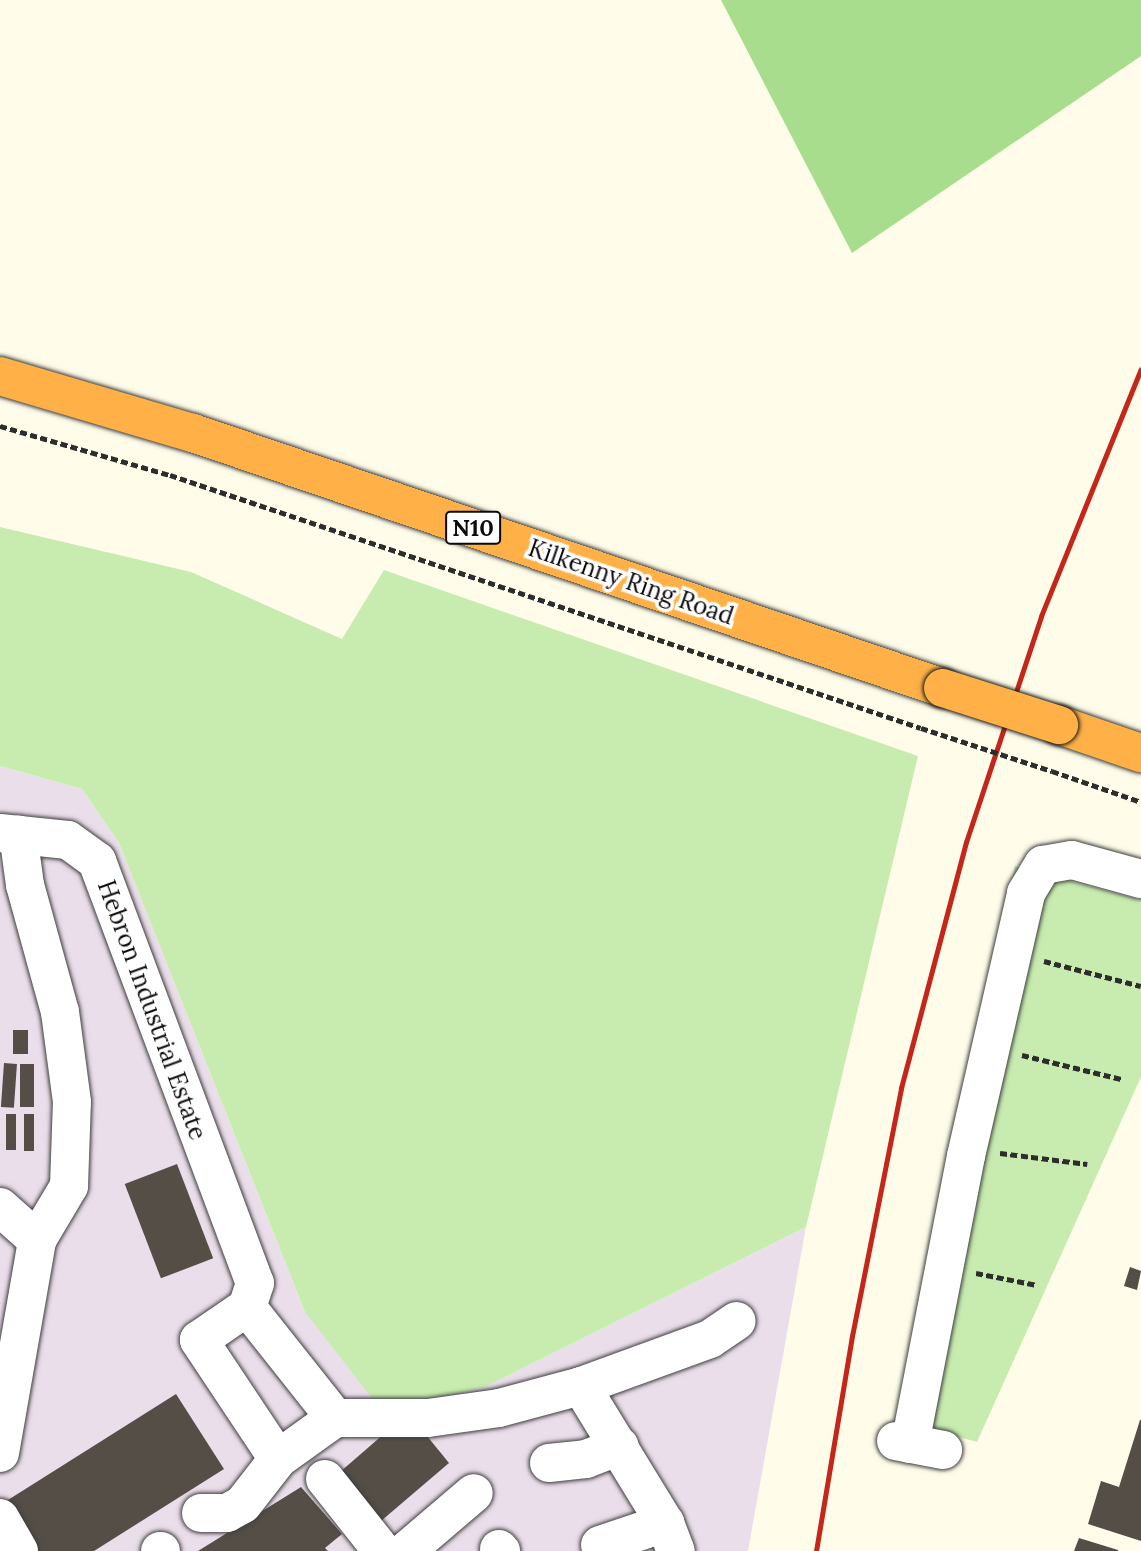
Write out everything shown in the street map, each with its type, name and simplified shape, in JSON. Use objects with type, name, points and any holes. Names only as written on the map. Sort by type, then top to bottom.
[{"type":"highway","name":"Kilkenny Ring Road","points":[[0,376],[206,438],[1141,753]]},
{"type":"street","points":[[0,1453],[37,1240],[69,1186],[72,1102],[60,1012],[9,833]]},
{"type":"street","name":"Hebron Industrial Estate","points":[[9,833],[68,840],[97,861],[255,1283],[247,1307]]},
{"type":"street","points":[[917,1445],[945,1266],[968,1147],[1026,893],[1043,865],[1072,860],[1141,879]]},
{"type":"street","points":[[0,1207],[37,1240]]},
{"type":"street","points":[[278,1459],[199,1340],[247,1307],[335,1418]]},
{"type":"street","points":[[201,1513],[227,1513],[243,1504],[278,1459],[335,1418],[461,1415],[581,1387],[710,1339],[737,1321]]},
{"type":"street","points":[[581,1387],[620,1446],[671,1537],[600,1545]]},
{"type":"street","points":[[549,1463],[586,1459],[620,1446]]},
{"type":"street","points":[[325,1479],[382,1551]]},
{"type":"street","points":[[406,1551],[474,1493]]},
{"type":"street","points":[[0,1518],[19,1551]]},
{"type":"path","points":[[0,426],[170,475],[1141,802]]},
{"type":"path","points":[[1012,953],[1141,986]]},
{"type":"path","points":[[991,1047],[1121,1079]]},
{"type":"path","points":[[968,1147],[1032,1160],[1087,1164]]},
{"type":"path","points":[[945,1266],[1037,1285]]},
{"type":"shaded area","points":[[0,766],[82,789],[119,843],[305,1312],[485,1387],[806,1227],[748,1551],[0,1551]]},
{"type":"green space","points":[[721,0],[1141,0],[1141,56],[852,253]]},
{"type":"green space","points":[[0,527],[191,572],[342,639],[384,570],[918,756],[806,1227],[485,1387],[382,1411],[305,1312],[119,843],[82,789],[0,766]]},
{"type":"green space","points":[[1015,866],[1141,900],[1141,1077],[977,1442],[897,1420]]},
{"type":"building","points":[[13,1030],[28,1030],[28,1054],[13,1054]]},
{"type":"building","points":[[4,1063],[17,1064],[14,1108],[1,1107]]},
{"type":"building","points":[[20,1064],[34,1064],[34,1107],[20,1107]]},
{"type":"building","points":[[6,1114],[16,1114],[16,1150],[6,1150]]},
{"type":"building","points":[[24,1114],[34,1114],[34,1151],[24,1151]]},
{"type":"building","points":[[177,1164],[213,1258],[161,1278],[125,1184]]},
{"type":"building","points":[[1130,1267],[1141,1271],[1137,1290],[1124,1286]]},
{"type":"building","points":[[176,1394],[224,1469],[94,1551],[26,1551],[0,1505]]},
{"type":"building","points":[[1140,1420],[1141,1541],[1088,1524],[1101,1481],[1119,1487]]},
{"type":"building","points":[[385,1433],[427,1436],[449,1463],[381,1521],[340,1472]]},
{"type":"building","points":[[301,1487],[342,1534],[325,1548],[328,1551],[198,1551]]},
{"type":"building","points":[[1079,1538],[1118,1550],[1118,1551],[1074,1551]]},
{"type":"railway","points":[[816,1551],[852,1336],[901,1088],[966,842],[1041,616],[1141,369]]}]
